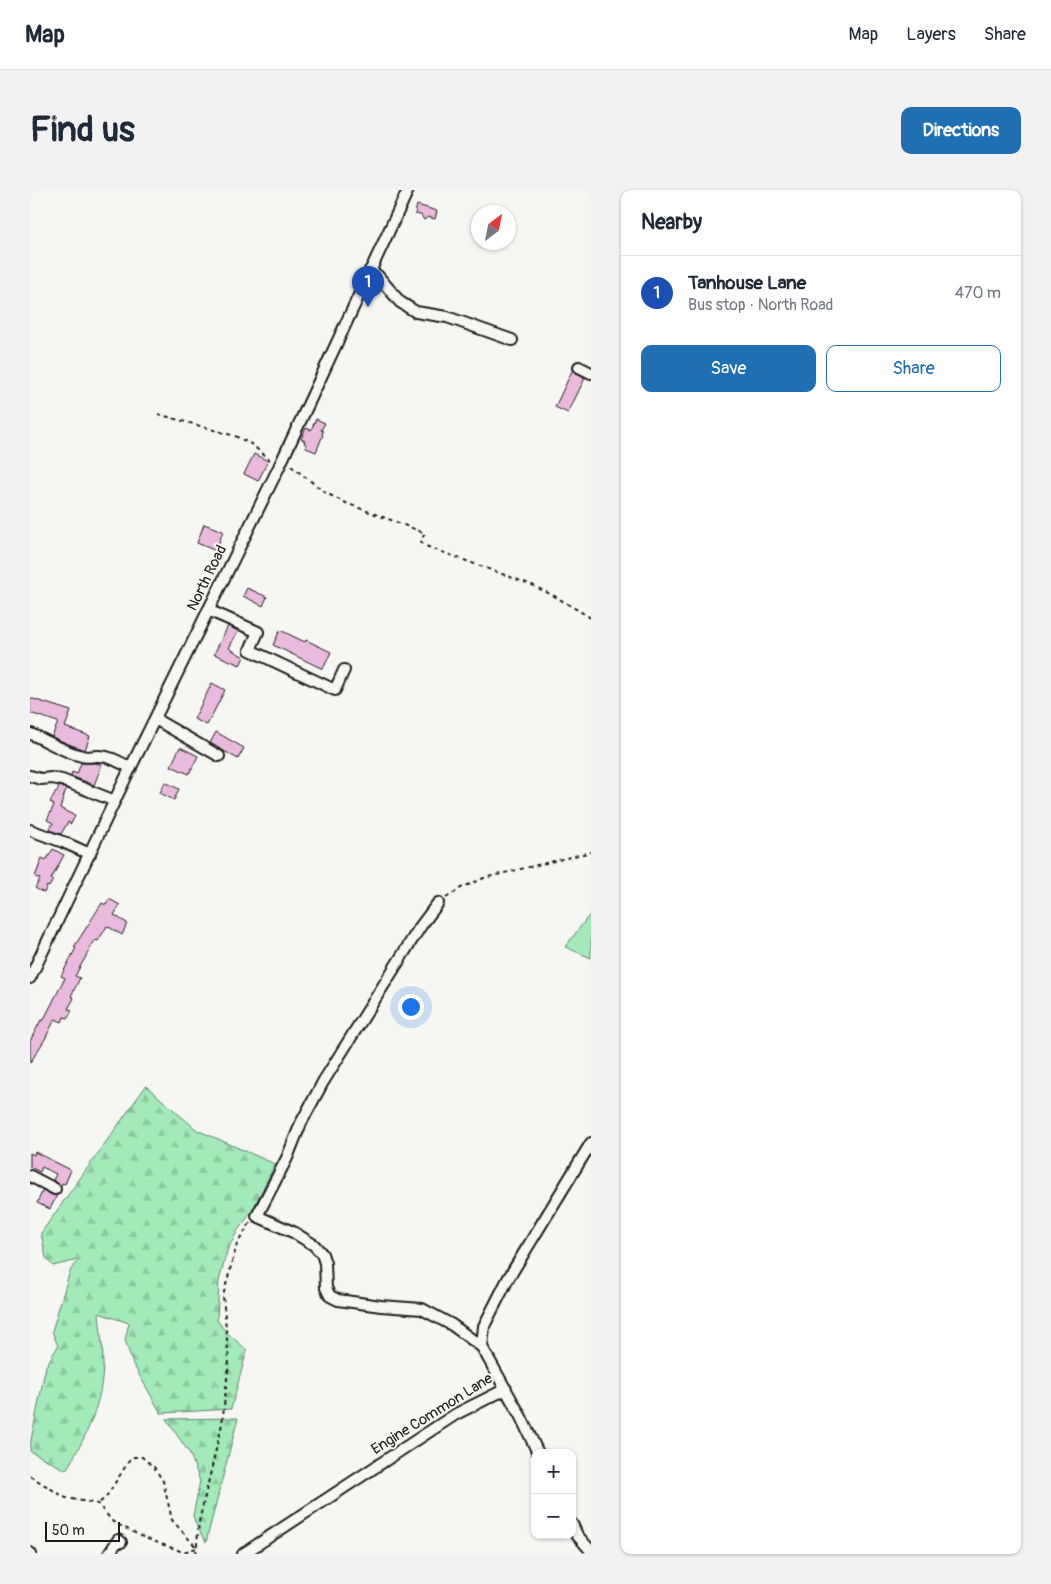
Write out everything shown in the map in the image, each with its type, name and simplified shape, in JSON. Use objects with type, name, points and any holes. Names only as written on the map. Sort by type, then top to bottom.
[{"type":"street","name":"North Road","points":[[30,978],[279,467],[408,190]]},
{"type":"street","points":[[370,270],[378,276],[400,302],[416,312],[447,317],[512,340]]},
{"type":"street","points":[[579,367],[591,373]]},
{"type":"street","points":[[208,610],[258,632],[250,650],[334,690],[344,670]]},
{"type":"street","points":[[155,719],[219,756]]},
{"type":"street","points":[[31,734],[83,757],[100,756],[112,759],[131,768]]},
{"type":"street","points":[[30,776],[41,779],[52,778],[62,780],[115,801]]},
{"type":"street","points":[[30,830],[90,854]]},
{"type":"street","points":[[438,903],[420,927],[324,1082],[301,1123],[287,1158],[257,1216],[271,1221],[314,1245],[322,1254],[325,1262],[326,1288],[330,1296],[338,1300],[422,1309],[452,1325],[482,1346],[484,1326],[508,1279],[591,1143]]},
{"type":"street","points":[[30,1176],[55,1189]]},
{"type":"street","name":"Engine Common Lane","points":[[243,1554],[456,1414],[506,1389],[482,1346]]},
{"type":"street","points":[[506,1389],[536,1449]]},
{"type":"street","points":[[576,1532],[591,1551]]},
{"type":"street","points":[[109,1554],[118,1540],[121,1542]]},
{"type":"path","points":[[158,414],[235,436],[251,444],[279,467]]},
{"type":"path","points":[[290,464],[326,493],[346,503],[425,533],[422,541],[423,545],[532,586],[556,597],[591,618]]},
{"type":"path","points":[[438,903],[460,888],[484,878],[591,852]]},
{"type":"path","points":[[196,1554],[199,1522],[222,1424],[228,1361],[223,1296],[237,1244],[247,1226],[257,1216]]},
{"type":"path","points":[[98,1504],[106,1497],[129,1460],[134,1457],[142,1457],[154,1468],[163,1481],[172,1520],[197,1548]]},
{"type":"path","points":[[30,1476],[66,1498],[98,1504],[113,1522],[145,1538],[183,1552],[197,1548]]},
{"type":"green space","points":[[591,913],[591,958],[565,947]]},
{"type":"green space","points":[[146,1086],[197,1130],[275,1164],[251,1213],[238,1230],[227,1251],[219,1281],[217,1320],[225,1331],[247,1350],[231,1409],[161,1413],[133,1364],[125,1340],[129,1323],[99,1313],[103,1350],[100,1392],[92,1419],[66,1470],[30,1451],[30,1445],[46,1366],[58,1346],[52,1331],[70,1271],[78,1260],[53,1266],[46,1258],[41,1233]]},
{"type":"green space","points":[[238,1418],[206,1542],[193,1516],[200,1481],[190,1454],[166,1419]]},
{"type":"building","points":[[417,205],[437,211],[435,219],[428,217],[424,220],[421,215],[415,214]]},
{"type":"building","points":[[573,369],[585,378],[568,413],[555,407]]},
{"type":"building","points":[[316,419],[325,423],[321,430],[323,435],[316,452],[306,448],[307,444],[301,439],[306,428],[311,430]]},
{"type":"building","points":[[254,454],[268,461],[258,481],[244,474]]},
{"type":"building","points":[[204,524],[223,531],[216,551],[197,543]]},
{"type":"building","points":[[247,588],[267,597],[263,606],[243,596]]},
{"type":"building","points":[[228,626],[238,631],[229,648],[244,657],[240,665],[214,654]]},
{"type":"building","points":[[280,630],[331,652],[323,669],[273,645]]},
{"type":"building","points":[[212,683],[225,690],[207,725],[194,719]]},
{"type":"building","points":[[30,698],[71,711],[65,727],[90,736],[85,750],[52,737],[58,722],[30,713]]},
{"type":"building","points":[[216,732],[244,748],[238,759],[210,743]]},
{"type":"building","points":[[180,747],[198,756],[189,774],[171,766]]},
{"type":"building","points":[[81,763],[102,765],[94,785],[71,776],[72,772],[77,774]]},
{"type":"building","points":[[165,782],[179,789],[174,800],[160,793]]},
{"type":"building","points":[[59,786],[66,789],[60,808],[75,816],[71,824],[68,822],[61,834],[49,830],[53,823],[47,820],[54,805],[50,802]]},
{"type":"building","points":[[53,849],[64,855],[51,879],[53,880],[49,887],[47,886],[44,893],[35,888],[40,879],[35,877],[42,858],[46,860]]},
{"type":"building","points":[[109,899],[120,905],[114,915],[127,923],[122,935],[107,926],[98,941],[95,940],[75,976],[80,978],[71,996],[74,998],[68,1009],[72,1010],[68,1018],[64,1017],[62,1022],[55,1019],[30,1063],[30,1041],[41,1020],[43,1021],[65,978],[61,976],[76,948],[74,947],[102,903],[106,905]]},
{"type":"building","points":[[35,1152],[71,1170],[65,1184],[62,1183],[61,1186],[53,1180],[56,1174],[42,1167],[40,1172],[30,1167],[30,1153],[34,1155]]},
{"type":"building","points":[[43,1190],[52,1195],[57,1195],[50,1209],[37,1203]]},
{"type":"place","name":"Tanhouse Lane","points":[[368,307]]}]
